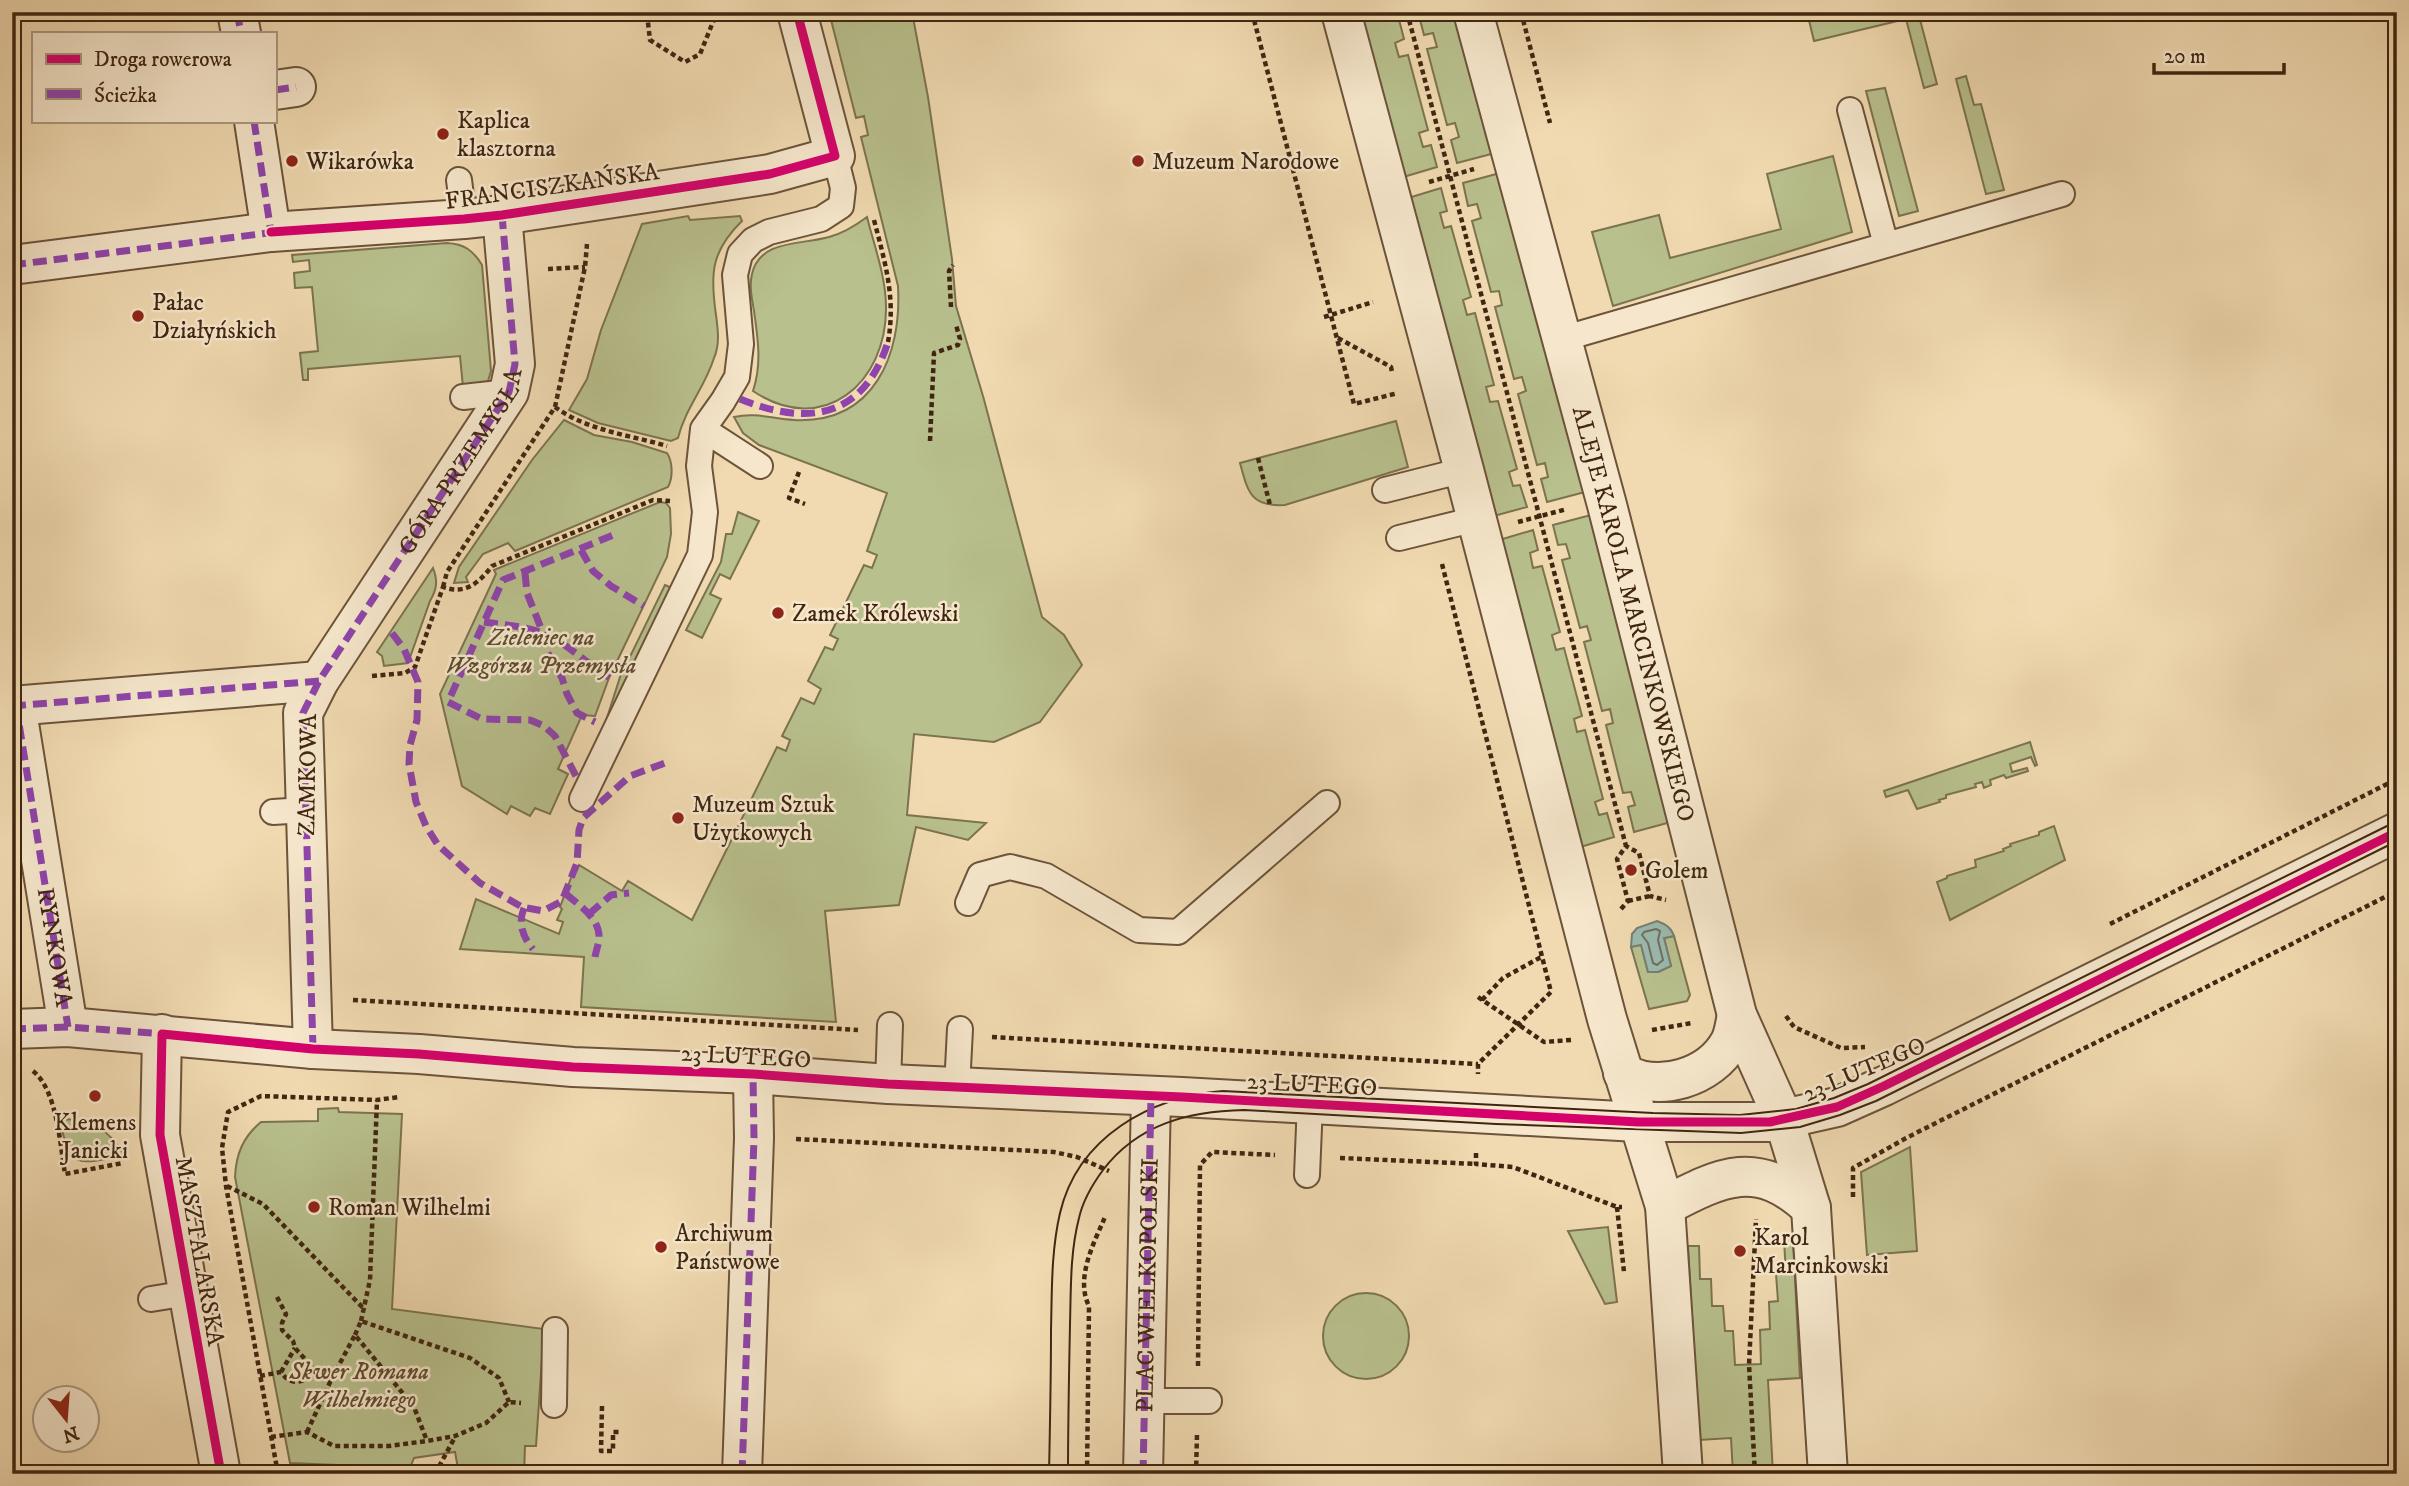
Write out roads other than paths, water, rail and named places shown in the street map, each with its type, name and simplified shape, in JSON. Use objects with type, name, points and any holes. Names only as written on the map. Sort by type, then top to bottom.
[{"type":"street","points":[[237,12],[241,32]]},
{"type":"street","points":[[797,12],[835,156]]},
{"type":"street","points":[[1341,12],[1612,1036],[1665,1206],[1683,1474]]},
{"type":"street","name":"ALEJE KAROLA MARCINKOWSKIEGO","points":[[1473,12],[1623,569],[1737,1015],[1784,1120],[1811,1208],[1828,1474]]},
{"type":"street","points":[[254,122],[271,232]]},
{"type":"street","name":"FRANCISZKAŃSKA","points":[[12,265],[271,232],[502,215],[770,174],[835,156]]},
{"type":"street","name":"GÓRA PRZEMYSŁA","points":[[319,681],[431,491],[488,428],[509,392],[515,364],[502,215]]},
{"type":"street","name":"ZAMKOWA","points":[[14,705],[319,681]]},
{"type":"street","name":"ZAMKOWA","points":[[313,1049],[289,811],[303,713],[319,681]]},
{"type":"street","name":"RYNKOWA","points":[[14,705],[68,1027]]},
{"type":"street","name":"23 LUTEGO","points":[[18,1046],[68,1027],[313,1049],[419,1054],[573,1067],[753,1074],[888,1084],[1310,1103],[1638,1122],[1741,1123],[1784,1120],[1837,1107],[1884,1086],[2397,832]]},
{"type":"street","points":[[1623,1073],[1636,1080],[1662,1083],[1694,1074],[1712,1063],[1730,1042],[1737,1015]]},
{"type":"street","name":"MASZTALARSKA","points":[[163,1034],[160,1135],[170,1296],[221,1474]]},
{"type":"street","points":[[742,1474],[754,1138],[753,1074]]},
{"type":"street","name":"PLAC WIELKOPOLSKI","points":[[1143,1474],[1151,1096]]},
{"type":"street","points":[[1665,1206],[1714,1182],[1744,1175],[1761,1178],[1793,1191],[1811,1208]]},
{"type":"lane","points":[[1850,110],[1886,245]]},
{"type":"lane","points":[[582,799],[700,555],[705,512],[699,466],[703,429],[737,377],[741,344],[735,275],[740,254],[753,240],[769,232],[821,219],[841,205],[843,188],[835,156]]},
{"type":"lane","points":[[459,180],[464,219]]},
{"type":"lane","points":[[1562,339],[2062,194]]},
{"type":"lane","points":[[463,397],[509,392]]},
{"type":"lane","points":[[703,429],[760,466]]},
{"type":"lane","points":[[1385,490],[1464,470]]},
{"type":"lane","points":[[1399,538],[1476,519]]},
{"type":"lane","points":[[968,903],[981,875],[1010,867],[1046,876],[1139,930],[1178,932],[1327,803]]},
{"type":"lane","points":[[888,1084],[890,1028]]},
{"type":"lane","points":[[957,1087],[960,1032]]},
{"type":"lane","points":[[1308,1166],[1310,1103]]},
{"type":"lane","points":[[554,1405],[555,1330]]},
{"type":"lane","points":[[1145,1401],[1203,1402]]},
{"type":"water","points":[[1657,921],[1667,926],[1674,936],[1664,938],[1671,966],[1658,972],[1648,972],[1641,945],[1631,947],[1632,934],[1637,928]]},
{"type":"tram line","points":[[1049,1474],[1052,1271],[1060,1213],[1069,1186],[1083,1163],[1100,1143],[1144,1112],[1169,1102],[1223,1091],[1653,1113],[1740,1115],[1796,1109],[1868,1084],[2397,821]]},
{"type":"tram line","points":[[1068,1474],[1071,1284],[1079,1218],[1088,1193],[1103,1170],[1117,1154],[1148,1131],[1184,1117],[1244,1110],[1496,1124],[1741,1133],[1800,1127],[1876,1101],[2397,841]]},
{"type":"place","name":"Kaplica klasztorna","points":[[443,134]]},
{"type":"place","name":"Wikarówka","points":[[292,161]]},
{"type":"place","name":"Muzeum Narodowe","points":[[1138,161]]},
{"type":"place","name":"Pałac Działyńskich","points":[[138,316]]},
{"type":"place","name":"Zamek Królewski","points":[[778,613]]},
{"type":"place","name":"Muzeum Sztuk Użytkowych","points":[[678,818]]},
{"type":"place","name":"Golem","points":[[1631,870]]},
{"type":"place","name":"Klemens Janicki","points":[[95,1096]]},
{"type":"place","name":"Roman Wilhelmi","points":[[314,1207]]},
{"type":"place","name":"Archiwum Państwowe","points":[[661,1247]]},
{"type":"place","name":"Karol Marcinkowski","points":[[1740,1251]]},
{"type":"park label","name":"Zieleniec na Wzgórzu Przemysła","points":[[541,651]]},
{"type":"park label","name":"Skwer Romana Wilhelmiego","points":[[359,1385]]}]
